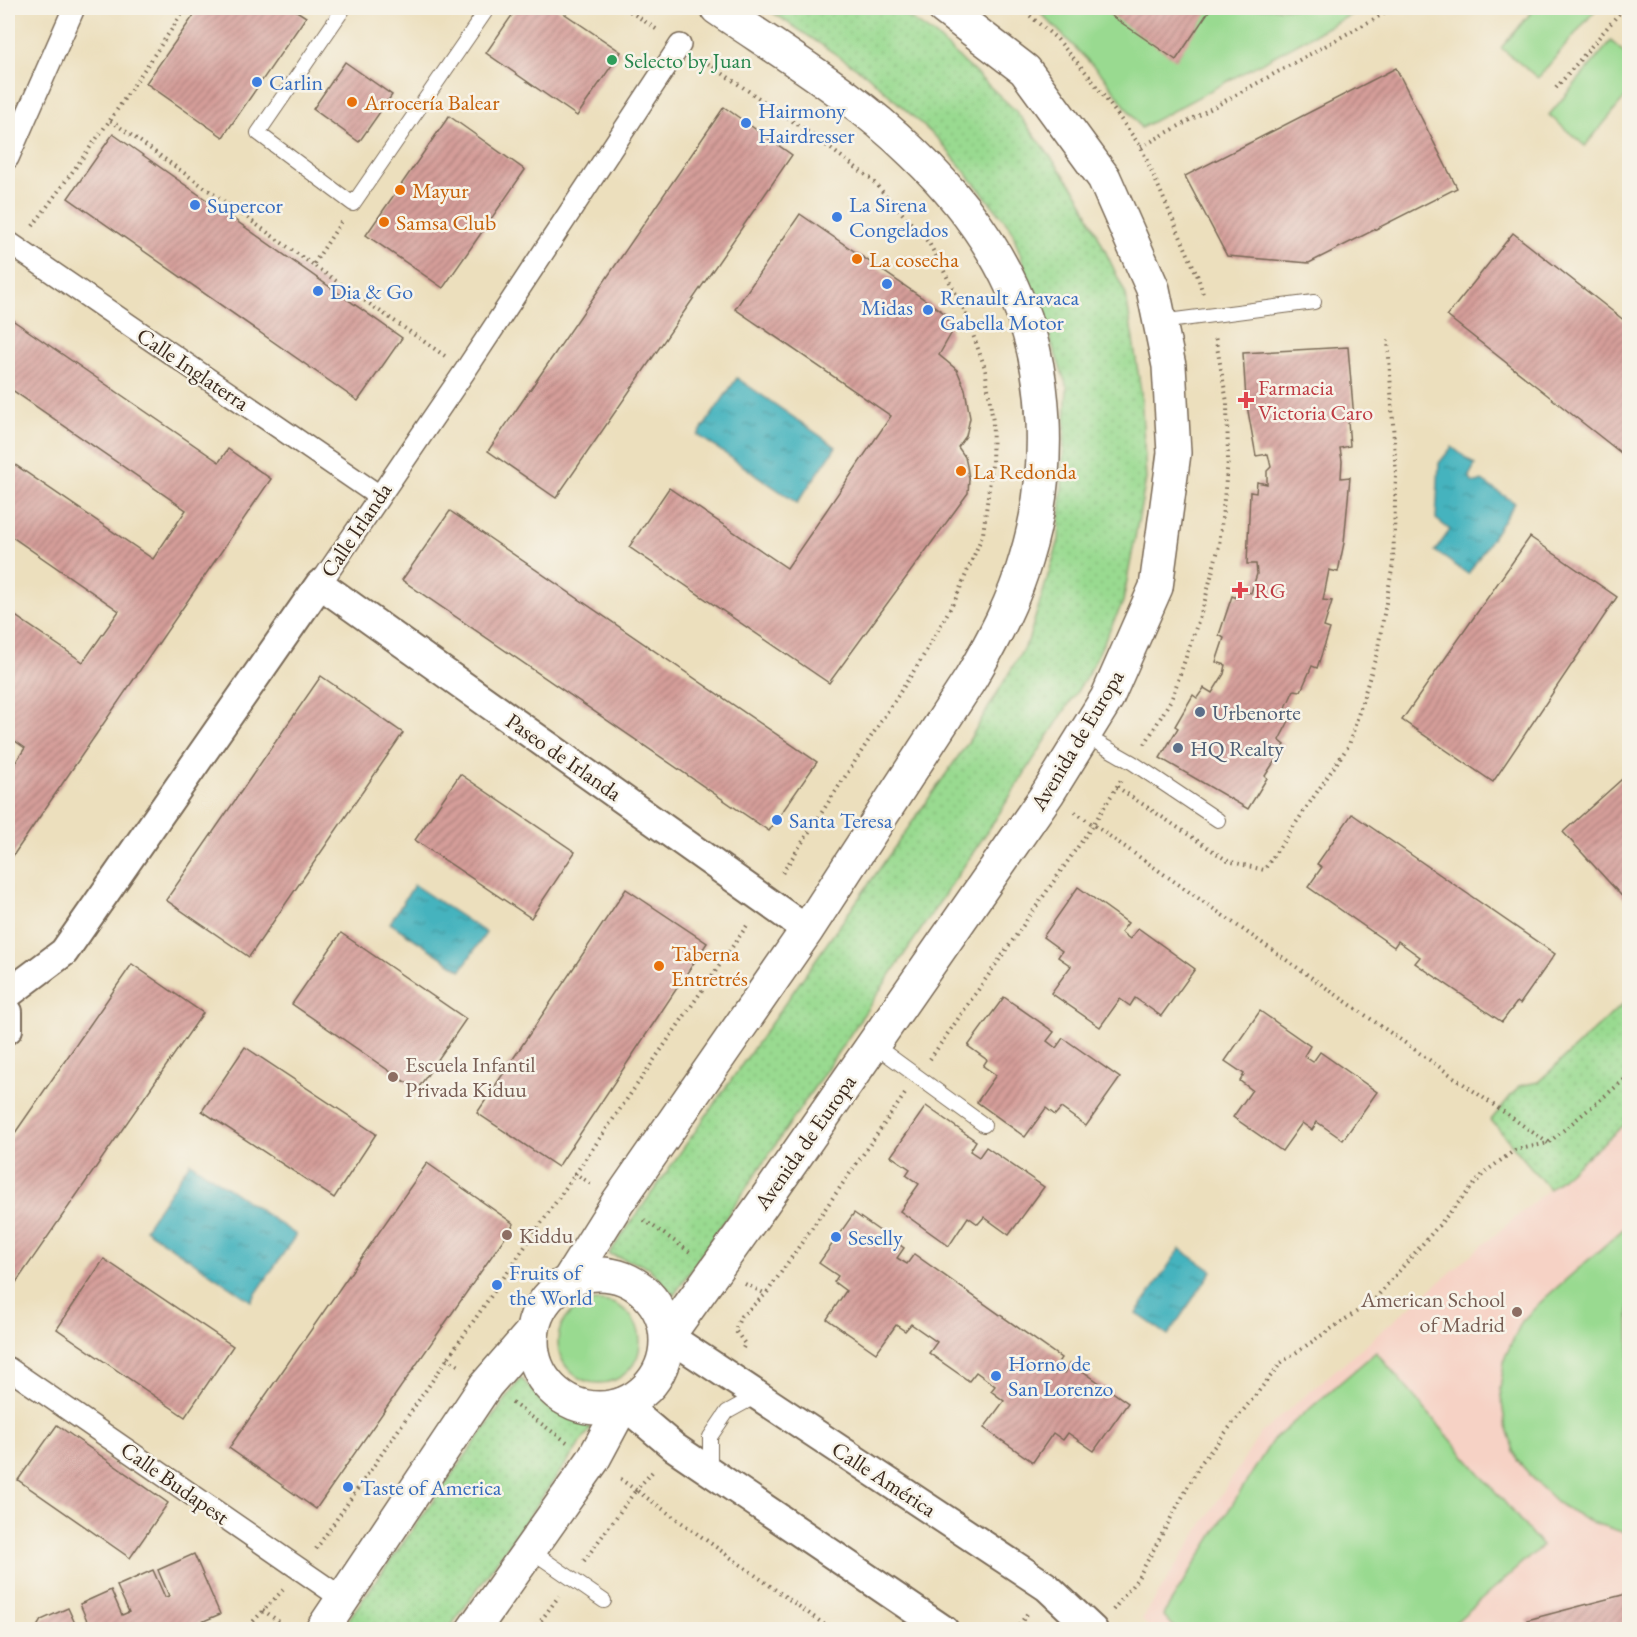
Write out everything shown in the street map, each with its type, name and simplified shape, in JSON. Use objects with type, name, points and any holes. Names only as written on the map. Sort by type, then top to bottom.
[{"type":"street","points":[[8,158],[74,8]]},
{"type":"street","points":[[569,1280],[618,1202],[807,930],[971,678],[993,640],[1014,593],[1027,558],[1038,509],[1043,452],[1037,369],[1027,327],[1012,288],[983,235],[953,195],[914,153],[873,117],[717,8]]},
{"type":"street","name":"Avenida de Europa","points":[[668,1336],[1048,793],[1107,698],[1156,587],[1174,453],[1169,366],[1153,289],[1104,178],[1024,70],[944,8]]},
{"type":"street","name":"Calle Irlanda","points":[[8,994],[64,952],[465,371],[680,45]]},
{"type":"street","name":"Calle Inglaterra","points":[[12,245],[379,495]]},
{"type":"street","name":"Paseo de Irlanda","points":[[320,584],[807,930]]},
{"type":"street","points":[[8,1012],[8,1029]]},
{"type":"street","points":[[592,1274],[617,1276],[639,1287],[656,1306],[664,1320],[668,1336],[658,1374],[643,1392],[623,1404],[600,1409],[578,1405],[557,1394],[542,1377],[533,1355],[531,1333],[538,1311],[551,1293],[569,1280],[592,1274]]},
{"type":"street","points":[[322,1629],[486,1385],[531,1333]]},
{"type":"street","name":"Calle América","points":[[668,1336],[1102,1621]]},
{"type":"street","name":"Calle Budapest","points":[[8,1368],[343,1599]]},
{"type":"street","points":[[623,1404],[674,1447],[944,1629]]},
{"type":"street","points":[[473,1629],[594,1460],[623,1404]]},
{"type":"lane","points":[[344,8],[258,133],[353,204],[488,8]]},
{"type":"lane","points":[[1160,322],[1314,302]]},
{"type":"lane","points":[[1084,735],[1133,763],[1218,820]]},
{"type":"lane","points":[[873,1044],[984,1125]]},
{"type":"lane","points":[[710,1471],[710,1437],[728,1413],[758,1395]]},
{"type":"lane","points":[[530,1550],[604,1601]]},
{"type":"path","points":[[12,245],[110,120],[186,8]]},
{"type":"path","points":[[245,1629],[301,1570],[765,900],[921,660],[957,598],[982,534],[992,465],[993,422],[985,368],[963,307],[929,243],[870,178],[804,129],[625,8]]},
{"type":"path","points":[[724,1372],[745,1344],[735,1330],[741,1316],[766,1294],[1094,825],[1156,727],[1172,698],[1204,604],[1220,546],[1228,461],[1227,402],[1209,315],[1198,277],[1141,147],[1076,61],[1057,39],[1021,8]]},
{"type":"path","points":[[1141,147],[1394,8]]},
{"type":"path","points":[[1556,88],[1622,10],[1629,16]]},
{"type":"path","points":[[110,120],[465,371]]},
{"type":"path","points":[[313,265],[353,204]]},
{"type":"path","points":[[1117,787],[1228,861],[1264,870],[1349,745],[1377,653],[1393,564],[1396,474],[1388,340]]},
{"type":"path","points":[[1048,793],[1548,1143]]},
{"type":"path","points":[[1102,1621],[1138,1578],[1200,1463],[1282,1362],[1374,1300],[1485,1172],[1515,1150],[1548,1143],[1629,1075]]},
{"type":"path","points":[[574,1173],[716,1269],[766,1294]]},
{"type":"path","points":[[447,1358],[832,1629]]},
{"type":"path","points":[[534,1629],[636,1490],[674,1447]]},
{"type":"path","points":[[263,1610],[290,1629]]},
{"type":"shaded area","name":"American School of Madrid","points":[[1629,1121],[1629,1629],[1151,1630],[1142,1619],[1260,1434]]},
{"type":"green space","points":[[766,8],[895,8],[936,36],[1017,112],[1079,195],[1126,295],[1141,391],[1146,479],[1123,602],[1090,671],[991,826],[674,1295],[648,1267],[609,1254],[967,744],[1028,641],[1059,540],[1067,387],[1011,228],[939,140],[867,75]]},
{"type":"green space","points":[[1036,8],[1363,8],[1141,128],[1105,78]]},
{"type":"green space","points":[[1535,8],[1597,8],[1538,78],[1501,48]]},
{"type":"green space","points":[[1611,41],[1629,57],[1629,93],[1585,146],[1549,115]]},
{"type":"green space","points":[[1629,998],[1629,1121],[1549,1189],[1491,1120],[1519,1086],[1538,1082]]},
{"type":"green space","points":[[1629,1224],[1630,1532],[1625,1533],[1591,1522],[1560,1505],[1517,1460],[1505,1423],[1500,1389],[1505,1357],[1522,1321]]},
{"type":"green space","points":[[599,1301],[615,1304],[628,1313],[637,1326],[640,1342],[637,1358],[628,1371],[615,1380],[599,1383],[583,1380],[570,1371],[561,1358],[558,1342],[561,1326],[570,1313],[583,1304]]},
{"type":"green space","points":[[1376,1352],[1542,1546],[1448,1629],[1176,1629],[1163,1615],[1272,1441]]},
{"type":"green space","points":[[521,1378],[550,1409],[591,1428],[449,1629],[341,1630]]},
{"type":"water","points":[[737,378],[836,447],[797,503],[698,435]]},
{"type":"water","points":[[1452,447],[1475,465],[1469,476],[1472,482],[1482,481],[1515,503],[1468,574],[1435,551],[1450,530],[1436,519],[1439,463]]},
{"type":"water","points":[[414,885],[486,933],[461,970],[390,923]]},
{"type":"water","points":[[190,1162],[296,1235],[251,1301],[145,1229]]},
{"type":"water","points":[[1180,1249],[1212,1271],[1168,1335],[1136,1313]]},
{"type":"building","points":[[199,8],[292,8],[306,17],[223,137],[146,83]]},
{"type":"building","points":[[517,8],[556,8],[621,52],[577,116],[486,53]]},
{"type":"building","points":[[1100,8],[1211,8],[1176,60]]},
{"type":"building","name":"Arrocería Balear","points":[[345,62],[392,95],[359,142],[313,109]]},
{"type":"building","points":[[1396,68],[1457,188],[1309,263],[1227,256],[1185,176]]},
{"type":"building","points":[[724,107],[792,155],[556,498],[488,451]]},
{"type":"building","points":[[449,116],[525,170],[443,288],[366,235]]},
{"type":"building","points":[[113,134],[402,338],[358,401],[68,198]]},
{"type":"building","points":[[800,214],[947,315],[951,334],[939,355],[957,370],[965,389],[970,418],[966,436],[958,447],[965,457],[967,466],[968,493],[829,683],[629,547],[669,488],[787,568],[891,416],[735,309]]},
{"type":"building","points":[[1513,233],[1630,325],[1630,460],[1447,316]]},
{"type":"building","points":[[8,317],[219,462],[228,449],[271,479],[8,863],[8,774],[25,748],[8,736],[8,611],[83,662],[119,611],[8,534],[8,460],[153,559],[186,510],[8,387]]},
{"type":"building","points":[[1348,347],[1354,419],[1348,421],[1350,446],[1340,448],[1341,478],[1350,477],[1344,543],[1338,572],[1329,570],[1323,600],[1332,601],[1324,627],[1330,629],[1317,668],[1312,666],[1301,691],[1294,690],[1282,716],[1290,719],[1279,740],[1285,745],[1248,809],[1160,758],[1178,728],[1175,726],[1193,695],[1197,698],[1204,688],[1212,693],[1224,674],[1226,665],[1216,662],[1224,638],[1219,635],[1232,596],[1237,598],[1240,591],[1251,593],[1257,574],[1256,564],[1247,564],[1250,492],[1256,493],[1257,482],[1267,484],[1267,471],[1271,467],[1268,454],[1256,456],[1246,400],[1243,353]]},
{"type":"building","points":[[450,511],[817,762],[769,831],[402,580]]},
{"type":"building","points":[[1530,537],[1617,597],[1493,782],[1402,720]]},
{"type":"building","points":[[321,676],[403,733],[249,957],[166,900]]},
{"type":"building","points":[[1630,772],[1630,905],[1563,832]]},
{"type":"building","points":[[460,774],[575,852],[531,918],[415,840]]},
{"type":"building","points":[[1352,814],[1555,954],[1520,1004],[1517,1002],[1502,1022],[1415,963],[1420,957],[1398,941],[1394,947],[1308,887],[1322,867],[1317,864]]},
{"type":"building","points":[[1078,887],[1128,923],[1121,932],[1130,939],[1138,928],[1195,969],[1161,1016],[1135,998],[1130,1006],[1120,999],[1100,1027],[1051,993],[1071,966],[1058,957],[1062,951],[1043,937]]},
{"type":"building","points":[[626,889],[707,943],[558,1167],[477,1113]]},
{"type":"building","points":[[341,933],[466,1019],[417,1090],[292,1004]]},
{"type":"building","points":[[132,964],[203,1013],[8,1294],[8,1143]]},
{"type":"building","points":[[1004,997],[1054,1032],[1047,1041],[1056,1048],[1063,1038],[1120,1078],[1086,1126],[1061,1108],[1055,1115],[1046,1108],[1025,1137],[977,1102],[996,1075],[983,1066],[987,1060],[968,1046]]},
{"type":"building","points":[[1260,1011],[1310,1046],[1304,1056],[1313,1062],[1320,1052],[1377,1092],[1343,1140],[1317,1122],[1312,1130],[1302,1123],[1282,1151],[1233,1117],[1252,1090],[1240,1081],[1244,1074],[1225,1061]]},
{"type":"building","points":[[245,1047],[376,1134],[334,1198],[202,1111]]},
{"type":"building","points":[[926,1106],[976,1141],[970,1151],[979,1157],[986,1147],[1044,1187],[1009,1235],[984,1217],[978,1224],[968,1217],[949,1246],[900,1211],[919,1184],[906,1175],[910,1169],[891,1156]]},
{"type":"building","points":[[427,1163],[514,1224],[316,1509],[229,1448]]},
{"type":"building","points":[[854,1213],[904,1248],[897,1258],[907,1264],[914,1254],[1061,1358],[1055,1367],[1064,1373],[1071,1363],[1128,1403],[1094,1451],[1068,1433],[1063,1440],[1053,1433],[1033,1462],[984,1428],[1004,1401],[991,1391],[995,1386],[976,1372],[969,1381],[929,1353],[937,1342],[911,1324],[905,1331],[896,1325],[876,1353],[827,1319],[846,1291],[834,1282],[838,1276],[819,1263]]},
{"type":"building","points":[[104,1259],[233,1346],[185,1417],[57,1329]]},
{"type":"building","points":[[57,1425],[168,1503],[130,1558],[18,1480]]},
{"type":"building","points":[[194,1554],[220,1614],[183,1630],[91,1630],[80,1604],[111,1590],[122,1615],[129,1612],[117,1586],[153,1570],[165,1597],[169,1596],[158,1570]]},
{"type":"building","points":[[1630,1593],[1630,1630],[1530,1630],[1527,1620]]},
{"type":"building","points":[[68,1608],[78,1630],[35,1630],[41,1620]]},
{"type":"place","name":"Selecto by Juan","points":[[612,60]]},
{"type":"place","name":"Carlin","points":[[257,82]]},
{"type":"place","name":"Arrocería Balear","points":[[352,102]]},
{"type":"place","name":"Hairmony Hairdresser","points":[[746,123]]},
{"type":"place","name":"Mayur","points":[[400,190]]},
{"type":"place","name":"Supercor","points":[[195,205]]},
{"type":"place","name":"La Sirena Congelados","points":[[837,217]]},
{"type":"place","name":"Samsa Club","points":[[384,222]]},
{"type":"place","name":"La cosecha","points":[[857,259]]},
{"type":"place","name":"Midas","points":[[887,284]]},
{"type":"place","name":"Dia & Go","points":[[318,291]]},
{"type":"place","name":"Renault Aravaca Gabella Motor","points":[[928,310]]},
{"type":"place","name":"Farmacia Victoria Caro","points":[[1246,400]]},
{"type":"place","name":"La Redonda","points":[[961,471]]},
{"type":"place","name":"RG","points":[[1240,590]]},
{"type":"place","name":"Urbenorte","points":[[1200,712]]},
{"type":"place","name":"HQ Realty","points":[[1178,748]]},
{"type":"place","name":"Santa Teresa","points":[[777,820]]},
{"type":"place","name":"Taberna Entretrés","points":[[659,966]]},
{"type":"place","name":"Escuela Infantil Privada Kiduu","points":[[393,1077]]},
{"type":"place","name":"Kiddu","points":[[507,1235]]},
{"type":"place","name":"Seselly","points":[[836,1237]]},
{"type":"place","name":"Fruits of the World","points":[[497,1285]]},
{"type":"place","name":"American School of Madrid","points":[[1517,1312]]},
{"type":"place","name":"Horno de San Lorenzo","points":[[996,1376]]},
{"type":"place","name":"Taste of America","points":[[348,1487]]}]
